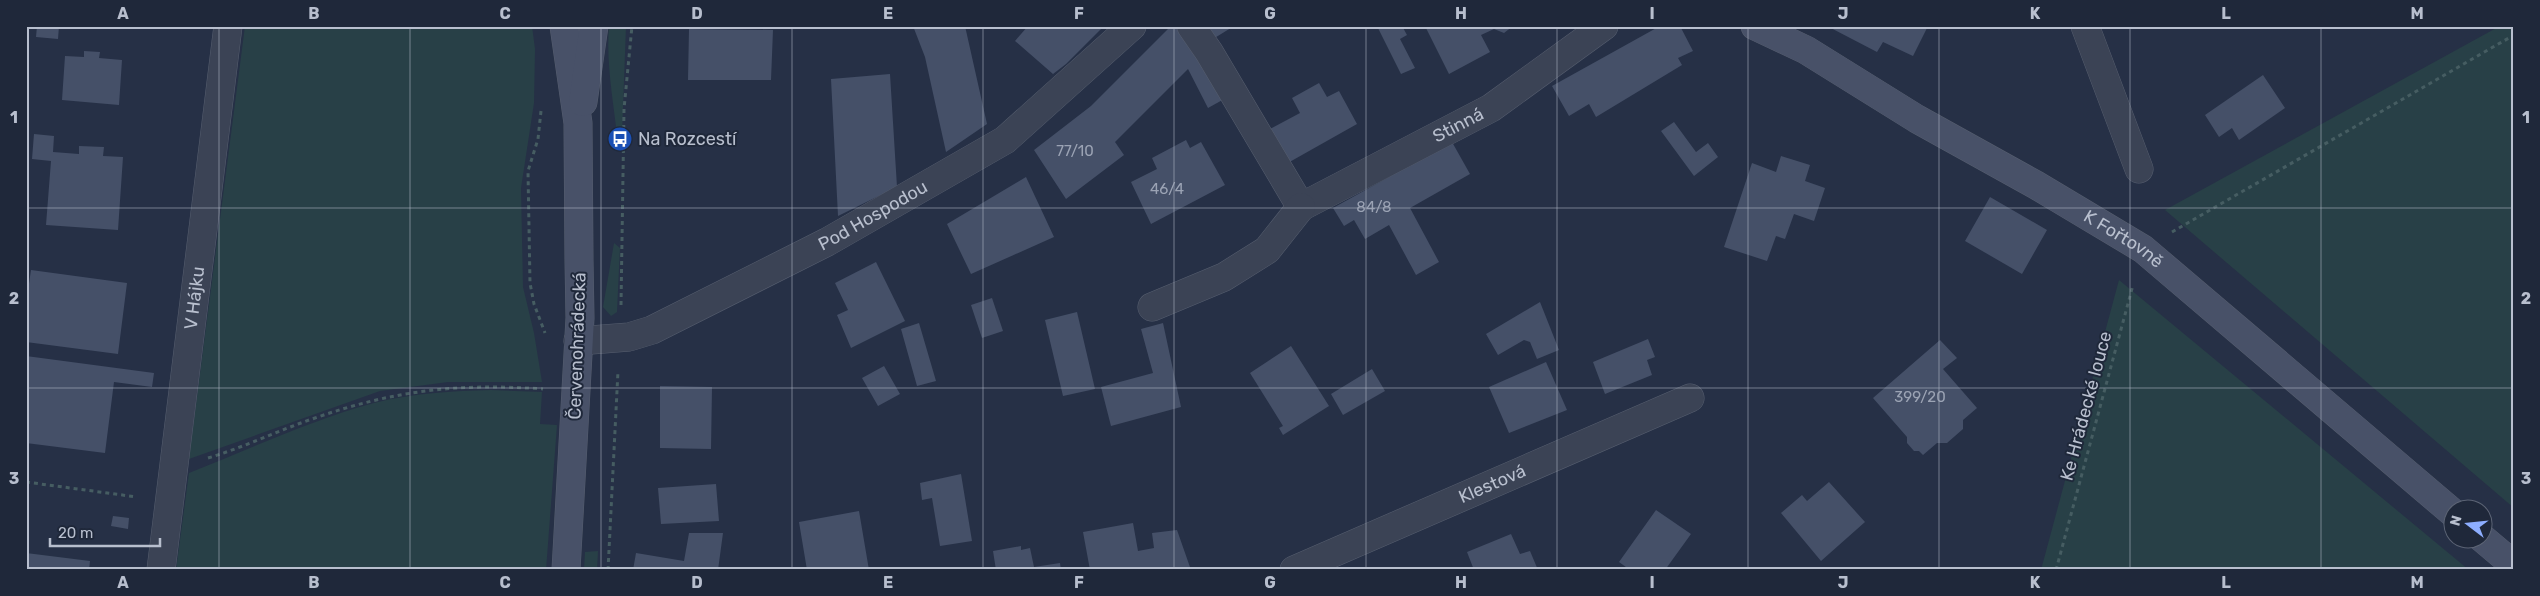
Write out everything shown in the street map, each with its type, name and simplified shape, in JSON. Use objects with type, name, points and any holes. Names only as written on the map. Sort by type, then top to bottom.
[{"type":"street","name":"V Hájku","points":[[161,570],[228,26]]},
{"type":"street","name":"Červenohrádecká","points":[[564,26],[578,122],[578,341],[566,570]]},
{"type":"street","name":"Červenohrádecká","points":[[578,122],[588,78],[594,26]]},
{"type":"street","name":"Pod Hospodou","points":[[578,341],[620,337],[652,330],[827,242],[1005,140],[1132,26]]},
{"type":"street","points":[[1191,26],[1209,52],[1301,208]]},
{"type":"street","name":"Stinná","points":[[1152,307],[1224,278],[1267,250],[1301,208],[1491,108],[1604,26]]},
{"type":"street","name":"K Fořtovně","points":[[1755,26],[1806,50],[1917,119],[2036,185],[2142,249],[2442,504]]},
{"type":"street","points":[[2084,26],[2139,169]]},
{"type":"street","name":"Klestová","points":[[1294,570],[1690,398]]},
{"type":"street","points":[[2492,546],[2514,565]]},
{"type":"path","points":[[608,570],[620,337],[624,109],[632,26]]},
{"type":"path","points":[[2142,249],[2514,35]]},
{"type":"path","name":"Ke Hrádecké louce","points":[[2056,570],[2142,249]]},
{"type":"path","points":[[26,482],[140,497],[173,468],[212,456],[317,417],[392,396],[442,388],[500,386],[550,389]]},
{"type":"shaded area","points":[[245,26],[532,26],[535,49],[534,103],[521,188],[523,287],[534,333],[542,382],[448,382],[380,391],[189,459]]},
{"type":"shaded area","points":[[609,26],[626,26],[622,135],[617,135],[612,94],[608,54]]},
{"type":"shaded area","points":[[2500,26],[2514,26],[2514,508],[2165,210]]},
{"type":"shaded area","points":[[614,243],[620,248],[617,312],[611,316],[603,307]]},
{"type":"shaded area","points":[[2119,280],[2469,570],[2041,570]]},
{"type":"shaded area","points":[[491,390],[542,392],[540,424],[557,425],[546,570],[176,570],[189,473],[304,426],[374,403],[432,393]]},
{"type":"shaded area","points":[[598,551],[597,570],[584,570],[585,552]]},
{"type":"building","points":[[37,26],[59,26],[58,39],[36,37]]},
{"type":"building","points":[[913,26],[965,26],[987,124],[946,152],[925,57]]},
{"type":"building","points":[[1028,26],[1104,26],[1066,64],[1053,74],[1015,41]]},
{"type":"building","points":[[1171,26],[1178,26],[1226,98],[1208,108],[1188,69],[1115,142],[1124,155],[1066,199],[1034,150],[1091,106]]},
{"type":"building","points":[[1205,26],[1234,26],[1213,39]]},
{"type":"building","points":[[1377,26],[1402,26],[1407,35],[1400,39],[1415,68],[1401,74]]},
{"type":"building","points":[[1425,26],[1513,26],[1504,33],[1494,29],[1481,35],[1490,52],[1449,74]]},
{"type":"building","points":[[1660,26],[1680,26],[1693,51],[1678,58],[1682,65],[1596,117],[1589,104],[1569,116],[1552,86]]},
{"type":"building","points":[[1827,26],[1928,26],[1913,56],[1883,42],[1877,52]]},
{"type":"building","points":[[689,29],[773,30],[771,80],[688,80]]},
{"type":"building","points":[[84,51],[100,52],[99,58],[122,60],[119,105],[62,100],[65,56],[84,57]]},
{"type":"building","points":[[890,74],[897,187],[838,216],[831,79]]},
{"type":"building","points":[[2263,75],[2285,108],[2239,140],[2232,128],[2219,137],[2205,115]]},
{"type":"building","points":[[1319,83],[1327,97],[1339,91],[1357,124],[1286,164],[1268,130],[1300,113],[1292,98]]},
{"type":"building","points":[[1674,122],[1696,152],[1708,143],[1718,157],[1694,176],[1661,131]]},
{"type":"building","points":[[34,134],[54,136],[53,152],[79,154],[79,146],[104,147],[103,156],[123,157],[118,230],[46,225],[51,161],[32,159]]},
{"type":"building","points":[[1186,140],[1190,148],[1201,142],[1225,185],[1151,224],[1131,182],[1157,169],[1152,158]]},
{"type":"building","points":[[1452,142],[1470,174],[1410,208],[1439,262],[1416,275],[1389,225],[1365,239],[1354,220],[1344,226],[1333,208]]},
{"type":"building","points":[[1781,156],[1810,165],[1805,181],[1825,188],[1814,221],[1794,214],[1785,239],[1776,236],[1767,261],[1724,247],[1752,163],[1776,172]]},
{"type":"building","points":[[1026,177],[1054,237],[971,274],[947,224]]},
{"type":"building","points":[[1990,197],[2047,230],[2022,274],[1965,241]]},
{"type":"building","points":[[876,262],[905,321],[851,348],[837,315],[848,310],[835,283]]},
{"type":"building","points":[[31,270],[127,283],[118,354],[26,342],[26,304]]},
{"type":"building","points":[[992,298],[1003,331],[982,338],[971,305]]},
{"type":"building","points":[[1540,302],[1559,350],[1537,359],[1530,342],[1524,340],[1498,355],[1486,334]]},
{"type":"building","points":[[1077,312],[1095,389],[1063,396],[1045,320]]},
{"type":"building","points":[[919,323],[936,381],[917,386],[901,329]]},
{"type":"building","points":[[1163,323],[1181,407],[1111,426],[1101,387],[1153,373],[1141,329]]},
{"type":"building","points":[[1648,339],[1655,357],[1647,360],[1652,375],[1605,394],[1593,362]]},
{"type":"building","points":[[1940,340],[1957,358],[1943,369],[1977,408],[1963,420],[1963,429],[1947,443],[1937,443],[1923,455],[1919,451],[1914,451],[1907,443],[1907,437],[1873,398]]},
{"type":"building","points":[[1291,346],[1329,406],[1283,435],[1279,428],[1283,426],[1250,373]]},
{"type":"building","points":[[26,356],[154,373],[152,387],[114,382],[105,453],[26,443]]},
{"type":"building","points":[[1546,362],[1567,410],[1509,433],[1489,387]]},
{"type":"building","points":[[884,366],[900,394],[878,406],[862,378]]},
{"type":"building","points":[[1372,369],[1385,391],[1343,415],[1331,394]]},
{"type":"building","points":[[660,386],[712,387],[711,449],[660,448]]},
{"type":"building","points":[[961,474],[972,541],[940,546],[932,498],[922,500],[920,483]]},
{"type":"building","points":[[1829,482],[1865,522],[1821,561],[1781,513],[1802,495],[1807,501]]},
{"type":"building","points":[[716,484],[719,521],[661,524],[658,488]]},
{"type":"building","points":[[1656,510],[1691,534],[1665,570],[1630,570],[1619,562]]},
{"type":"building","points":[[859,511],[869,570],[807,570],[799,522]]},
{"type":"building","points":[[113,516],[129,518],[128,529],[111,526]]},
{"type":"building","points":[[1133,523],[1138,551],[1154,548],[1152,533],[1177,530],[1191,570],[1090,570],[1083,532]]},
{"type":"building","points":[[689,533],[723,533],[718,570],[633,570],[636,553],[684,561]]},
{"type":"building","points":[[1511,534],[1520,554],[1530,551],[1538,570],[1474,570],[1467,552]]},
{"type":"building","points":[[1021,546],[1021,550],[1030,548],[1034,567],[1060,563],[1061,570],[996,570],[993,551]]},
{"type":"building","points":[[26,553],[90,561],[89,570],[26,570]]},
{"type":"place","name":"Na Rozcestí","points":[[620,139]]}]
